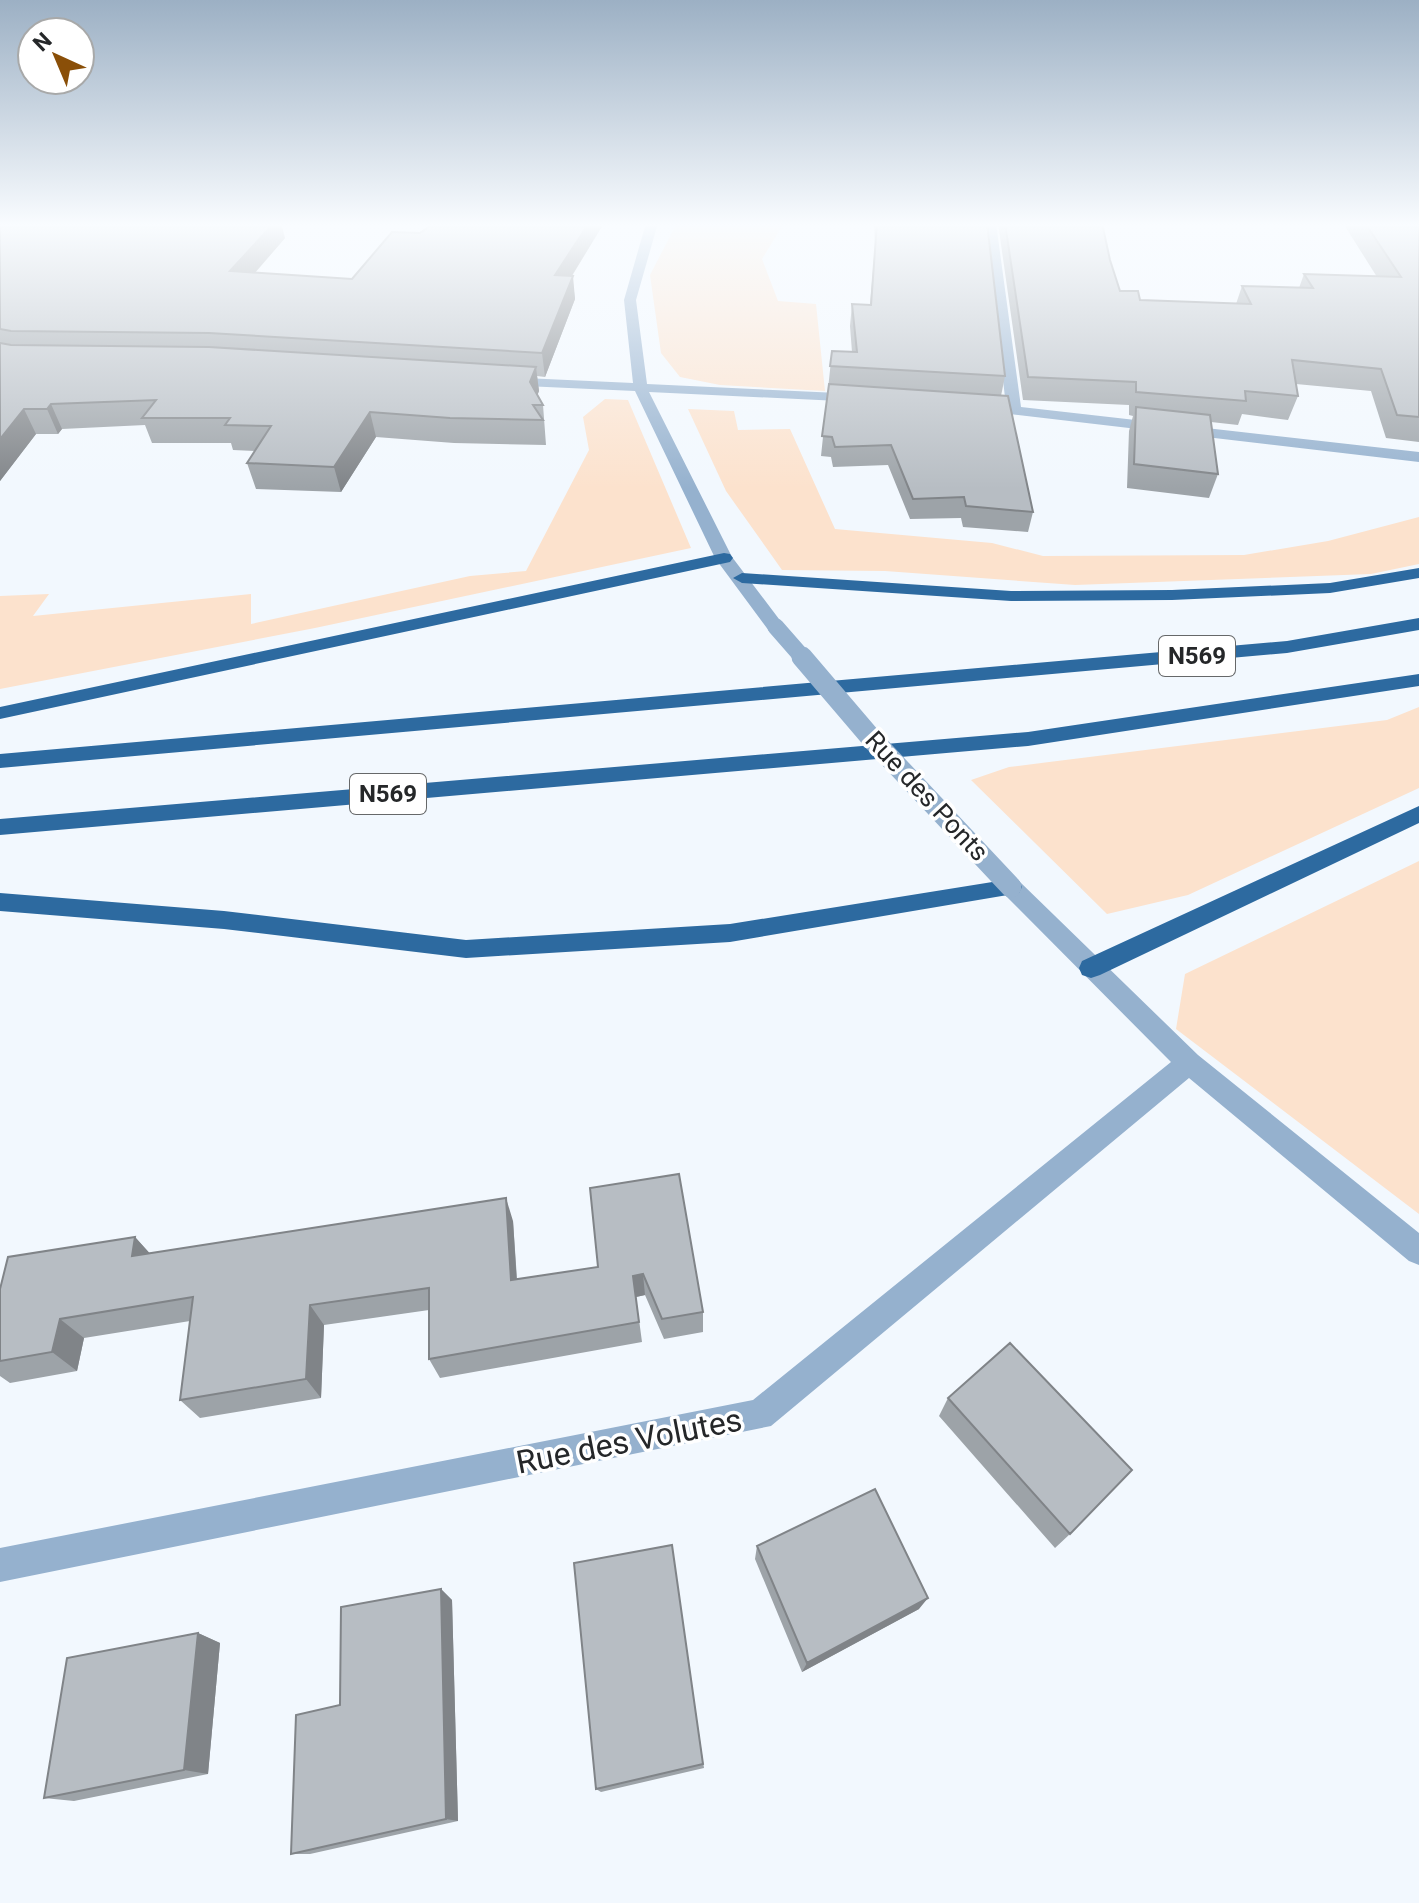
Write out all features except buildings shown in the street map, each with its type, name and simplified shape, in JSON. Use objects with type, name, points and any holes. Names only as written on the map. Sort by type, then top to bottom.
[{"type":"highway","points":[[0,713],[724,558]]},
{"type":"highway","points":[[742,578],[1011,596],[1172,595],[1330,588],[1419,573]]},
{"type":"highway","name":"N569","points":[[0,761],[989,676],[1287,647],[1419,624]]},
{"type":"highway","name":"N569","points":[[0,827],[1028,739],[1419,680]]},
{"type":"highway","points":[[1091,968],[1419,814]]},
{"type":"highway","points":[[0,902],[224,920],[466,949],[730,933],[1011,887]]},
{"type":"street","name":"Rue des Ponts","points":[[631,312],[641,390],[724,558],[776,627],[872,739],[1091,968],[1189,1063],[1419,1251]]},
{"type":"street","points":[[1001,312],[1014,410]]},
{"type":"street","points":[[494,380],[641,390],[878,398]]},
{"type":"street","points":[[968,406],[1419,457]]},
{"type":"street","name":"Rue des Volutes","points":[[0,1565],[760,1415],[1189,1063]]},
{"type":"shaded area","points":[[655,312],[817,312],[825,391],[720,385],[680,377],[661,353]]},
{"type":"shaded area","points":[[605,399],[628,400],[691,548],[315,628],[0,689],[0,596],[49,594],[33,616],[251,594],[251,624],[470,576],[526,571],[589,450],[583,417]]},
{"type":"shaded area","points":[[688,409],[734,411],[738,430],[790,429],[835,529],[992,543],[1043,556],[1244,555],[1328,541],[1419,517],[1419,564],[1371,574],[1075,585],[885,571],[782,570],[726,491]]},
{"type":"shaded area","points":[[1419,707],[1419,788],[1188,895],[1107,914],[971,780],[1009,767],[1387,720]]},
{"type":"shaded area","points":[[1419,861],[1419,1214],[1176,1029],[1185,974]]}]
